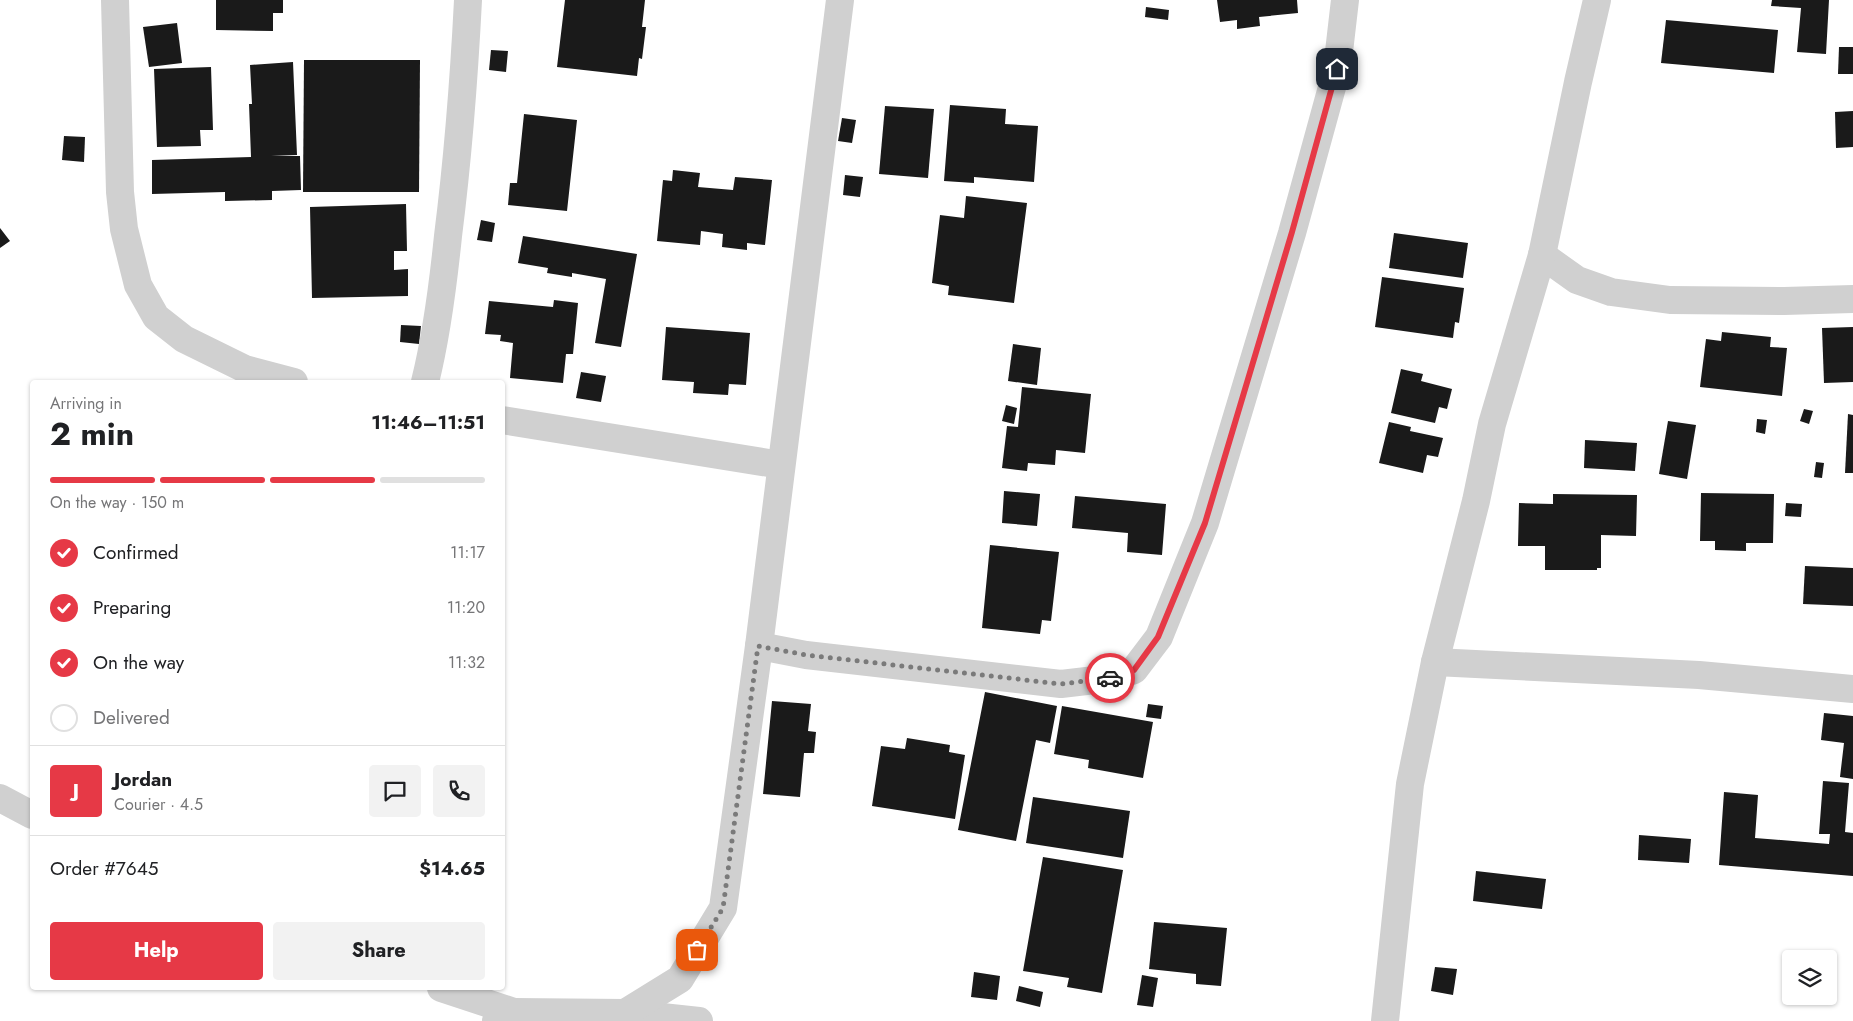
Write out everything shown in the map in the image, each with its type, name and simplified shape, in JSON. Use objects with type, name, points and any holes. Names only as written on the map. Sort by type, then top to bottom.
[{"type":"street","points":[[115,0],[120,192],[124,229],[138,285],[156,317],[184,338],[245,369],[286,380]]},
{"type":"street","points":[[425,380],[438,322],[453,196],[463,100],[468,0]]},
{"type":"street","points":[[625,1013],[680,979],[723,908],[840,0]]},
{"type":"street","points":[[758,646],[806,655],[1061,684],[1112,678],[1134,670],[1158,637],[1205,523],[1292,232],[1337,69],[1345,0]]},
{"type":"street","points":[[1385,1021],[1410,784],[1435,662],[1476,501],[1492,424],[1542,255],[1576,91],[1598,0]]},
{"type":"street","points":[[1542,255],[1577,280],[1611,292],[1670,300],[1784,301],[1853,299]]},
{"type":"street","points":[[505,420],[781,465]]},
{"type":"street","points":[[1435,662],[1699,675],[1853,689]]},
{"type":"street","points":[[0,798],[30,814]]},
{"type":"street","points":[[444,990],[505,1017],[625,1013],[699,1021]]},
{"type":"building","points":[[216,0],[283,0],[283,13],[273,13],[273,31],[216,30]]},
{"type":"building","points":[[565,0],[645,0],[642,27],[646,27],[642,59],[639,58],[637,76],[557,67]]},
{"type":"building","points":[[1217,0],[1297,0],[1298,13],[1259,17],[1260,26],[1237,29],[1237,20],[1220,22]]},
{"type":"building","points":[[1772,0],[1829,0],[1826,54],[1797,52],[1801,8],[1771,6]]},
{"type":"building","points":[[1146,7],[1169,10],[1168,20],[1145,17]]},
{"type":"building","points":[[1666,20],[1778,30],[1774,73],[1661,63]]},
{"type":"building","points":[[177,23],[182,63],[149,67],[143,27]]},
{"type":"building","points":[[1839,47],[1853,47],[1853,74],[1838,74]]},
{"type":"building","points":[[491,50],[508,51],[506,72],[489,70]]},
{"type":"building","points":[[304,60],[420,60],[419,192],[303,192]]},
{"type":"building","points":[[293,62],[297,155],[271,156],[300,156],[301,190],[272,191],[272,200],[225,201],[225,192],[152,194],[152,160],[251,157],[249,104],[252,104],[250,65]]},
{"type":"building","points":[[211,67],[213,130],[200,130],[201,146],[157,147],[154,69]]},
{"type":"building","points":[[950,105],[1006,109],[1005,124],[1038,126],[1034,182],[974,177],[974,183],[944,181]]},
{"type":"building","points":[[885,106],[934,109],[928,178],[879,174]]},
{"type":"building","points":[[1853,111],[1853,147],[1836,148],[1835,112]]},
{"type":"building","points":[[524,114],[577,120],[567,211],[508,205],[510,183],[517,183]]},
{"type":"building","points":[[842,118],[856,120],[852,143],[838,141]]},
{"type":"building","points":[[64,136],[85,137],[84,162],[62,160]]},
{"type":"building","points":[[673,170],[700,173],[698,187],[733,190],[735,177],[772,180],[765,245],[747,243],[747,250],[722,247],[723,234],[701,231],[700,245],[657,241],[663,180],[672,181]]},
{"type":"building","points":[[845,175],[863,177],[860,197],[843,195]]},
{"type":"building","points":[[966,196],[1027,203],[1014,303],[948,295],[949,286],[932,283],[940,215],[964,218]]},
{"type":"building","points":[[406,204],[407,251],[394,251],[394,270],[408,269],[408,296],[312,298],[310,207]]},
{"type":"building","points":[[481,220],[495,223],[492,242],[477,240]]},
{"type":"building","points":[[0,228],[10,241],[0,248]]},
{"type":"building","points":[[1394,233],[1468,243],[1463,278],[1389,268]]},
{"type":"building","points":[[523,236],[637,254],[621,347],[595,343],[606,279],[572,273],[572,277],[547,273],[548,268],[518,263]]},
{"type":"building","points":[[1382,277],[1464,288],[1459,323],[1455,322],[1453,338],[1375,327]]},
{"type":"building","points":[[554,300],[578,303],[573,354],[566,354],[563,383],[510,378],[513,343],[500,341],[501,335],[485,334],[489,301],[553,307]]},
{"type":"building","points":[[401,325],[421,326],[419,344],[400,342]]},
{"type":"building","points":[[666,327],[750,333],[746,385],[729,384],[728,395],[693,393],[694,382],[662,380]]},
{"type":"building","points":[[1853,327],[1853,382],[1824,383],[1822,328]]},
{"type":"building","points":[[1722,332],[1771,337],[1770,347],[1787,348],[1782,396],[1700,387],[1706,339],[1721,341]]},
{"type":"building","points":[[1013,344],[1041,348],[1037,385],[1008,381]]},
{"type":"building","points":[[1401,369],[1423,374],[1421,381],[1452,389],[1447,409],[1439,407],[1435,423],[1391,413]]},
{"type":"building","points":[[581,372],[606,376],[601,402],[576,398]]},
{"type":"building","points":[[1022,387],[1091,394],[1085,453],[1056,450],[1055,465],[1028,463],[1027,471],[1002,468],[1007,426],[1018,427]]},
{"type":"building","points":[[1006,405],[1017,408],[1014,424],[1002,421]]},
{"type":"building","points":[[1804,409],[1813,411],[1809,424],[1800,421]]},
{"type":"building","points":[[1848,414],[1853,415],[1853,473],[1845,473]]},
{"type":"building","points":[[1757,419],[1767,420],[1765,434],[1756,432]]},
{"type":"building","points":[[1668,421],[1696,425],[1687,479],[1659,474]]},
{"type":"building","points":[[1389,422],[1411,427],[1410,431],[1443,438],[1438,457],[1427,455],[1423,473],[1379,463]]},
{"type":"building","points":[[1585,440],[1637,443],[1635,471],[1584,468]]},
{"type":"building","points":[[1816,462],[1824,463],[1822,478],[1814,477]]},
{"type":"building","points":[[1004,491],[1040,494],[1037,526],[1002,523]]},
{"type":"building","points":[[1701,493],[1774,494],[1773,543],[1746,543],[1746,551],[1715,550],[1715,541],[1700,541]]},
{"type":"building","points":[[1553,494],[1637,495],[1636,536],[1601,535],[1601,568],[1597,568],[1597,570],[1545,570],[1545,546],[1518,546],[1519,503],[1553,504]]},
{"type":"building","points":[[1075,496],[1166,504],[1162,555],[1127,552],[1128,533],[1072,528]]},
{"type":"building","points":[[1786,503],[1802,504],[1801,517],[1785,516]]},
{"type":"building","points":[[990,545],[1059,552],[1051,621],[1042,620],[1040,634],[982,628]]},
{"type":"building","points":[[1805,566],[1853,568],[1853,606],[1803,604]]},
{"type":"building","points":[[985,692],[1057,706],[1050,743],[1036,740],[1016,841],[958,830]]},
{"type":"building","points":[[772,701],[811,704],[808,731],[816,732],[814,753],[804,753],[800,797],[763,794]]},
{"type":"building","points":[[1148,704],[1163,706],[1161,719],[1146,717]]},
{"type":"building","points":[[1062,706],[1153,722],[1143,778],[1088,768],[1089,760],[1054,754]]},
{"type":"building","points":[[1824,713],[1853,716],[1853,779],[1840,777],[1844,743],[1821,740]]},
{"type":"building","points":[[907,738],[950,745],[949,752],[965,755],[955,819],[872,806],[881,746],[905,749]]},
{"type":"building","points":[[1823,781],[1849,783],[1845,832],[1853,833],[1853,876],[1719,865],[1724,792],[1758,795],[1755,838],[1829,844],[1830,834],[1819,834]]},
{"type":"building","points":[[1033,797],[1130,811],[1123,858],[1026,843]]},
{"type":"building","points":[[1639,835],[1691,839],[1689,863],[1638,860]]},
{"type":"building","points":[[1043,857],[1123,870],[1102,993],[1067,987],[1069,978],[1023,971]]},
{"type":"building","points":[[1476,871],[1546,879],[1542,909],[1473,901]]},
{"type":"building","points":[[1154,922],[1227,928],[1221,986],[1196,984],[1196,974],[1149,969]]},
{"type":"building","points":[[1435,967],[1457,969],[1453,995],[1431,991]]},
{"type":"building","points":[[974,972],[1000,976],[997,1000],[971,997]]},
{"type":"building","points":[[1142,975],[1158,978],[1153,1007],[1137,1005]]},
{"type":"building","points":[[1019,986],[1043,992],[1040,1007],[1016,1001]]},
{"type":"way so far","points":[[697,950],[723,908],[758,646],[806,655],[1061,684],[1110,678]]},
{"type":"route","points":[[1110,678],[1134,670],[1158,637],[1205,523],[1292,232],[1337,69]]}]
